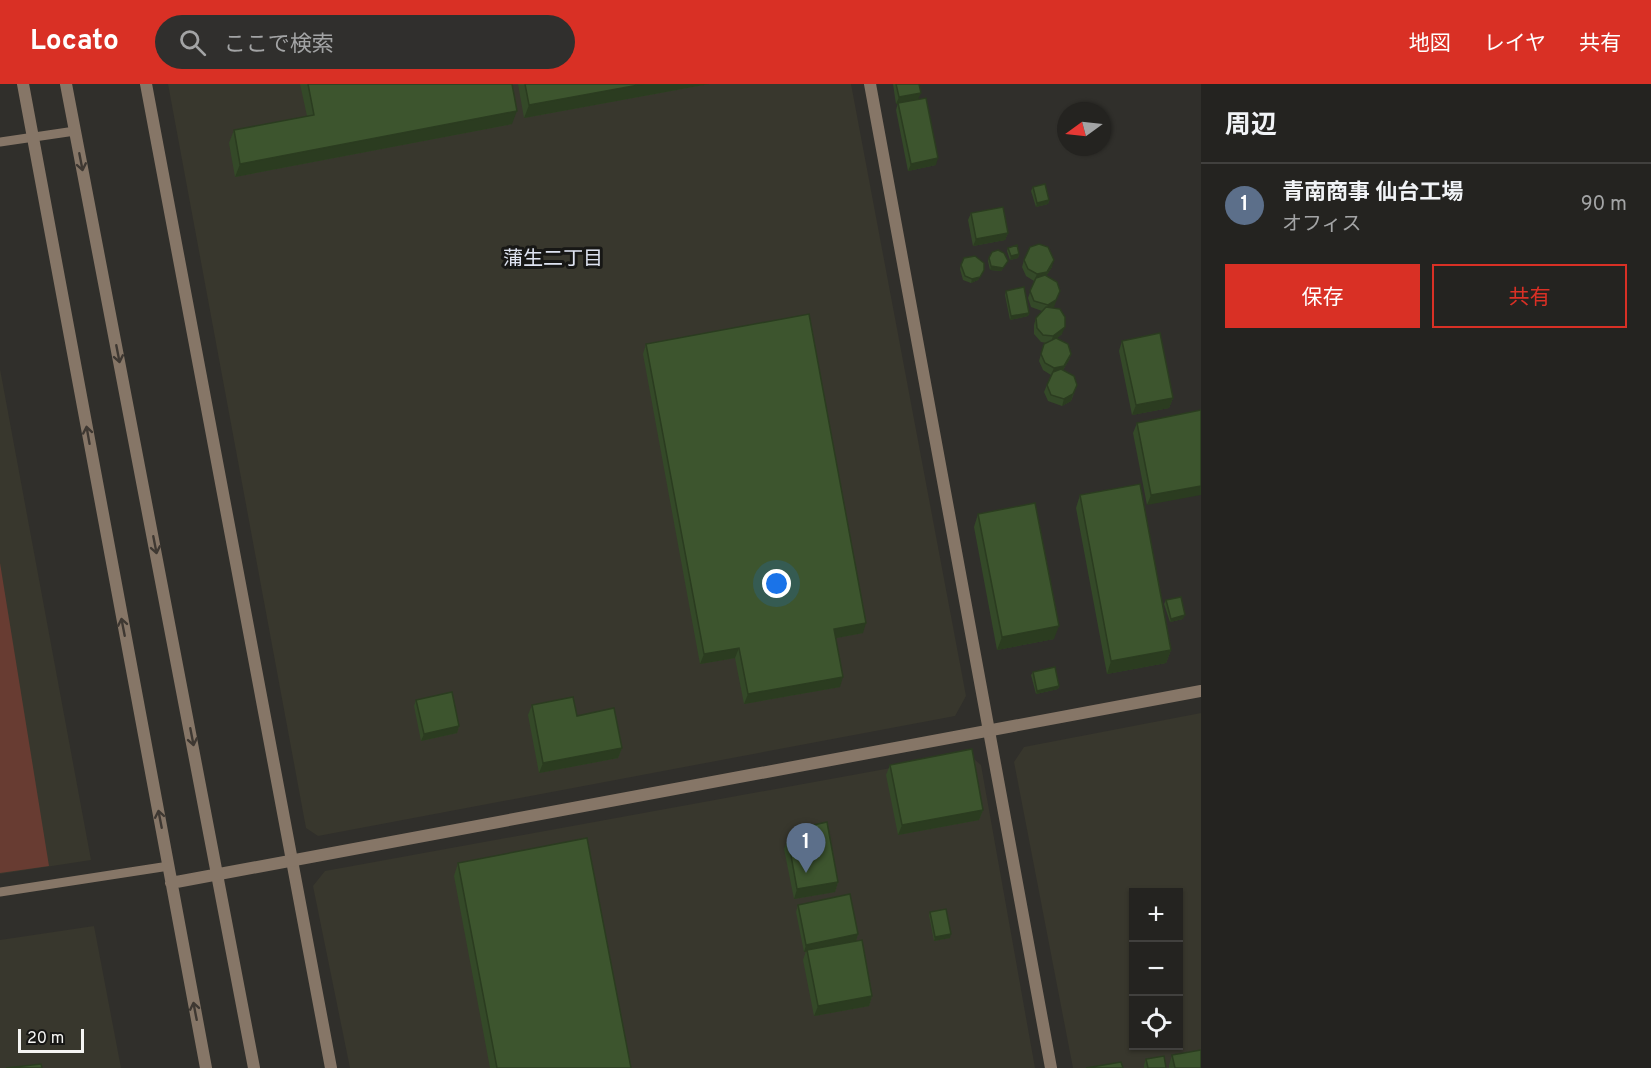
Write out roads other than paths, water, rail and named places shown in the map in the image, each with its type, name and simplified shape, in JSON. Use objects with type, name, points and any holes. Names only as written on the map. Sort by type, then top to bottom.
[{"type":"street","points":[[23,84],[206,1068]]},
{"type":"street","points":[[66,84],[219,874],[254,1068]]},
{"type":"street","points":[[146,84],[331,1068]]},
{"type":"street","points":[[870,84],[1051,1068]]},
{"type":"street","points":[[171,883],[1201,691]]},
{"type":"lane","points":[[0,142],[75,131]]},
{"type":"lane","points":[[0,892],[169,866]]},
{"type":"place","name":"青南商事 仙台工場","points":[[806,873]]},
{"type":"district","name":"蒲生二丁目","points":[[553,258]]}]
